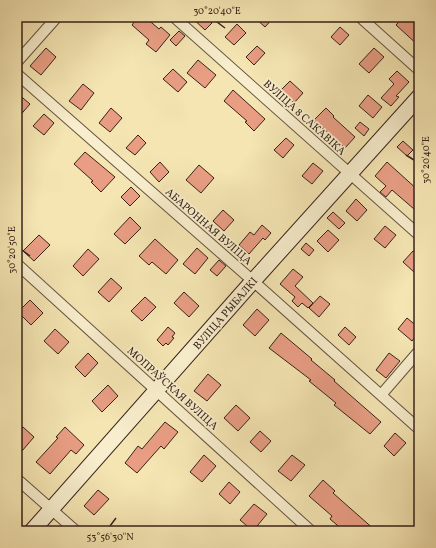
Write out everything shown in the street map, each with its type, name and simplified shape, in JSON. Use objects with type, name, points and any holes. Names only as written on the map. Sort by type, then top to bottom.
[{"type":"street","points":[[17,62],[57,17]]},
{"type":"street","name":"ВУЛІЦА 8 САКАВІКА","points":[[174,17],[419,235]]},
{"type":"street","points":[[360,17],[419,70]]},
{"type":"street","name":"АБАРОННАЯ ВУЛІЦА","points":[[17,74],[419,429]]},
{"type":"street","name":"ВУЛІЦА РЫБАЛКІ","points":[[32,531],[253,281],[419,97]]},
{"type":"street","name":"МОПРАЎСКАЯ ВУЛІЦА","points":[[17,264],[311,531]]},
{"type":"street","points":[[381,395],[419,351]]},
{"type":"street","points":[[17,479],[76,531]]},
{"type":"building","points":[[138,17],[145,17],[159,29],[161,27],[170,35],[156,52],[146,44],[149,40],[132,25]]},
{"type":"building","points":[[191,17],[205,17],[212,23],[205,30]]},
{"type":"building","points":[[254,17],[274,17],[265,27]]},
{"type":"building","points":[[403,17],[415,17],[419,20],[419,46],[396,25]]},
{"type":"building","points":[[237,24],[246,33],[234,45],[225,37]]},
{"type":"building","points":[[340,27],[349,35],[340,45],[331,37]]},
{"type":"building","points":[[179,31],[185,36],[176,46],[170,40]]},
{"type":"building","points":[[257,46],[265,53],[254,65],[246,57]]},
{"type":"building","points":[[46,48],[56,57],[41,75],[30,66]]},
{"type":"building","points":[[374,48],[384,57],[369,73],[359,64]]},
{"type":"building","points":[[198,60],[216,75],[205,88],[187,73]]},
{"type":"building","points":[[173,69],[187,82],[178,92],[163,79]]},
{"type":"building","points":[[397,71],[409,82],[396,96],[399,97],[391,106],[381,98],[394,84],[389,79]]},
{"type":"building","points":[[290,81],[303,93],[294,103],[281,90]]},
{"type":"building","points":[[83,84],[94,93],[81,110],[69,101]]},
{"type":"building","points":[[233,90],[265,119],[254,131],[245,122],[247,121],[224,101]]},
{"type":"building","points":[[17,93],[30,104],[17,119]]},
{"type":"building","points":[[368,95],[382,107],[373,118],[359,106]]},
{"type":"building","points":[[111,108],[122,118],[110,132],[99,123]]},
{"type":"building","points":[[326,108],[334,116],[333,117],[355,137],[345,148],[313,121]]},
{"type":"building","points":[[44,114],[54,123],[44,135],[33,126]]},
{"type":"building","points":[[360,122],[369,129],[364,136],[355,128]]},
{"type":"building","points":[[138,135],[146,143],[135,155],[126,148]]},
{"type":"building","points":[[286,138],[294,145],[283,158],[274,150]]},
{"type":"building","points":[[403,141],[413,150],[407,156],[397,147]]},
{"type":"building","points":[[85,152],[115,177],[101,192],[91,182],[93,181],[74,164]]},
{"type":"building","points":[[160,162],[169,172],[159,182],[150,172]]},
{"type":"building","points":[[387,162],[419,191],[419,203],[414,209],[392,190],[386,197],[380,192],[386,186],[375,176]]},
{"type":"building","points":[[313,163],[323,171],[312,184],[302,176]]},
{"type":"building","points":[[199,165],[214,178],[201,193],[186,180]]},
{"type":"building","points":[[131,187],[140,196],[130,206],[121,197]]},
{"type":"building","points":[[356,199],[367,210],[357,221],[346,211]]},
{"type":"building","points":[[223,210],[234,220],[224,231],[213,221]]},
{"type":"building","points":[[333,212],[345,223],[339,229],[327,218]]},
{"type":"building","points":[[130,217],[141,228],[125,244],[114,234]]},
{"type":"building","points":[[262,225],[271,233],[265,240],[263,238],[249,254],[239,245],[250,232],[254,235]]},
{"type":"building","points":[[385,226],[396,235],[385,248],[374,239]]},
{"type":"building","points":[[328,230],[339,240],[328,252],[317,241]]},
{"type":"building","points":[[39,235],[50,245],[34,261],[23,251]]},
{"type":"building","points":[[155,239],[178,260],[166,274],[152,262],[149,265],[139,256]]},
{"type":"building","points":[[306,243],[314,250],[309,256],[301,249]]},
{"type":"building","points":[[197,248],[208,258],[195,274],[183,264]]},
{"type":"building","points":[[88,249],[99,259],[83,276],[73,266]]},
{"type":"building","points":[[413,251],[419,255],[419,266],[414,272],[403,262]]},
{"type":"building","points":[[219,260],[226,266],[217,276],[210,270]]},
{"type":"building","points":[[293,269],[303,277],[295,286],[313,303],[308,308],[302,303],[298,307],[292,301],[295,297],[280,284]]},
{"type":"building","points":[[111,278],[122,288],[109,302],[98,292]]},
{"type":"building","points":[[184,292],[199,306],[189,317],[174,303]]},
{"type":"building","points":[[320,296],[330,304],[319,317],[309,308]]},
{"type":"building","points":[[145,297],[156,307],[142,321],[131,311]]},
{"type":"building","points":[[30,300],[43,313],[31,325],[18,312]]},
{"type":"building","points":[[257,309],[269,320],[255,336],[243,325]]},
{"type":"building","points":[[407,318],[419,328],[419,332],[412,341],[398,329]]},
{"type":"building","points":[[168,327],[175,333],[172,337],[174,338],[168,345],[166,343],[163,346],[157,340]]},
{"type":"building","points":[[345,327],[356,337],[349,345],[338,335]]},
{"type":"building","points":[[55,329],[69,342],[58,354],[44,341]]},
{"type":"building","points":[[281,333],[381,422],[370,434],[334,405],[336,403],[309,381],[311,380],[269,348]]},
{"type":"building","points":[[88,353],[98,363],[85,377],[75,367]]},
{"type":"building","points":[[389,353],[400,361],[386,378],[376,370]]},
{"type":"building","points":[[208,374],[221,385],[207,401],[194,391]]},
{"type":"building","points":[[108,385],[118,396],[102,412],[92,401]]},
{"type":"building","points":[[236,405],[250,418],[238,431],[224,418]]},
{"type":"building","points":[[165,422],[178,432],[164,449],[161,446],[137,473],[125,463],[138,446],[142,449]]},
{"type":"building","points":[[23,427],[34,437],[22,451],[17,447],[17,434]]},
{"type":"building","points":[[65,427],[84,445],[76,454],[71,450],[50,474],[36,462],[58,438],[56,437]]},
{"type":"building","points":[[260,431],[271,441],[261,452],[250,442]]},
{"type":"building","points":[[395,433],[406,443],[394,456],[384,446]]},
{"type":"building","points":[[204,455],[216,466],[202,482],[190,472]]},
{"type":"building","points":[[292,455],[305,465],[291,481],[278,471]]},
{"type":"building","points":[[323,480],[335,491],[333,493],[376,531],[344,531],[330,519],[332,516],[309,496]]},
{"type":"building","points":[[229,482],[240,492],[230,504],[219,494]]},
{"type":"building","points":[[98,490],[109,499],[94,515],[84,506]]},
{"type":"building","points":[[254,504],[267,514],[253,531],[240,520]]}]
